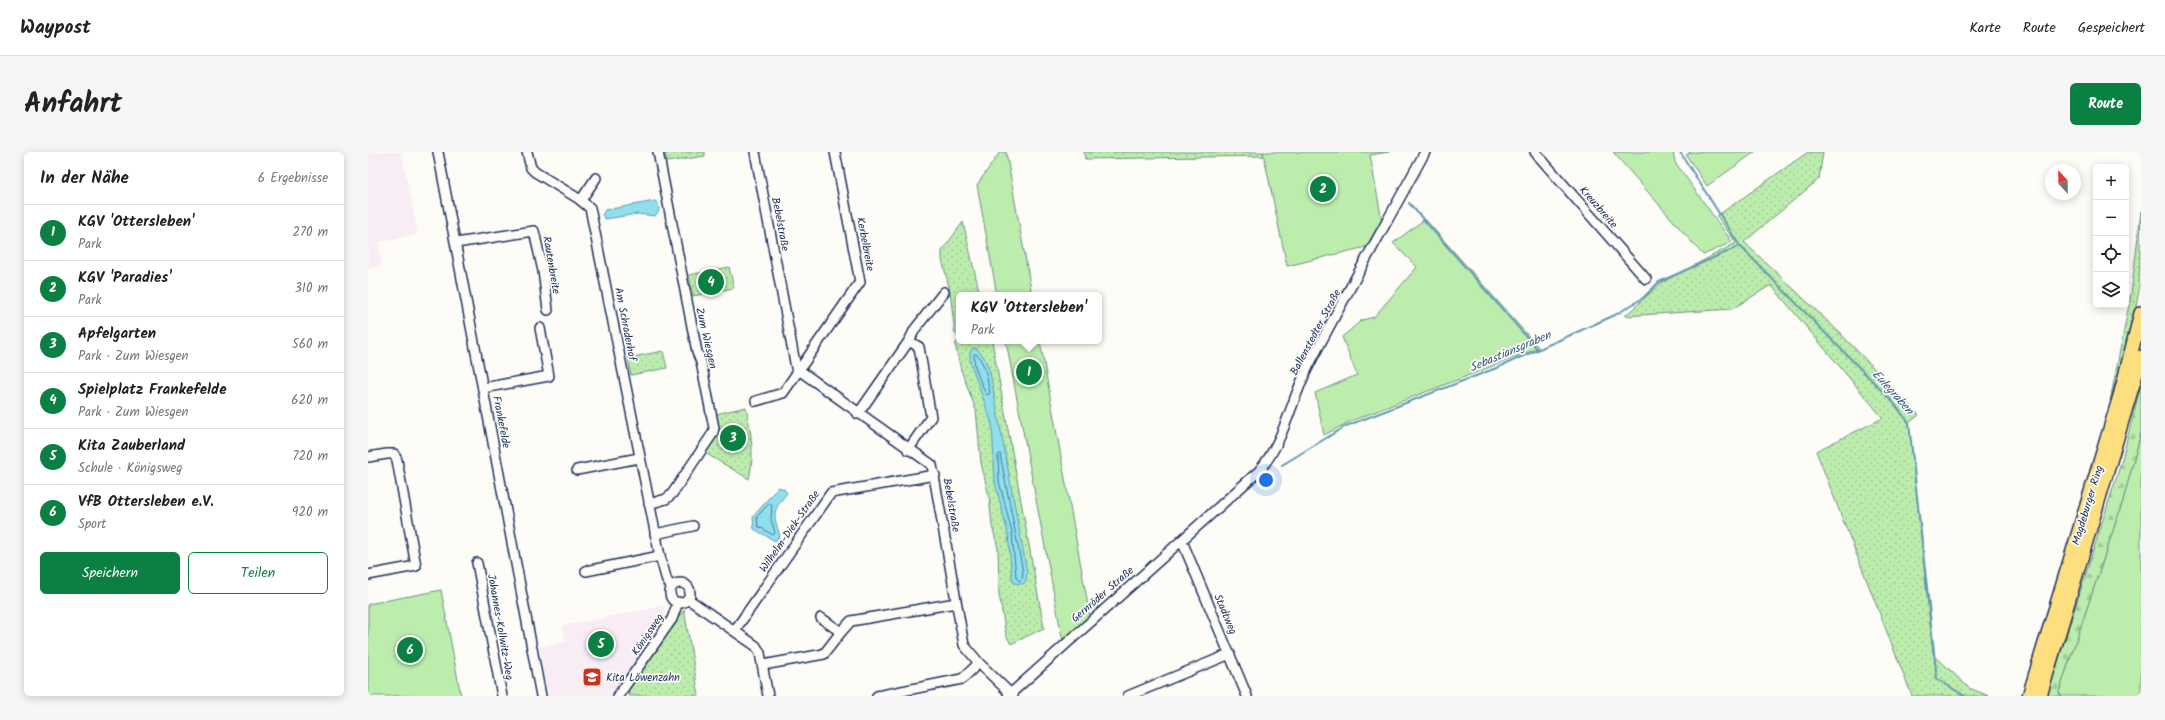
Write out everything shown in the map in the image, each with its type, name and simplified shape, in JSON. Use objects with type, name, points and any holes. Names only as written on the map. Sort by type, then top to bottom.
[{"type":"highway","name":"Magdeburger Ring","points":[[2029,696],[2120,396],[2141,313]]},
{"type":"highway","name":"Magdeburger Ring","points":[[2040,696],[2141,357]]},
{"type":"street","name":"Frankefelde","points":[[438,152],[541,696]]},
{"type":"street","name":"Am Schraderhof","points":[[527,152],[531,168],[535,172],[581,200],[590,208],[655,534],[666,581],[672,587],[672,598],[678,602]]},
{"type":"street","name":"Zum Wiesgen","points":[[649,504],[666,499],[672,494],[713,433],[714,428],[701,362],[695,344],[658,152]]},
{"type":"street","name":"Bebelstraße","points":[[754,152],[796,368],[908,450],[932,465],[935,475],[964,645],[978,663],[1011,695]]},
{"type":"street","name":"Kerbelbreite","points":[[798,370],[860,282],[835,152]]},
{"type":"street","name":"Ballenstedter Straße","points":[[1214,511],[1259,471],[1270,458],[1304,375],[1320,343],[1425,152]]},
{"type":"street","name":"Kreuzbreite","points":[[1535,152],[1646,279]]},
{"type":"street","points":[[581,200],[596,178]]},
{"type":"street","name":"Rautenbreite","points":[[456,243],[534,231],[543,271],[548,310]]},
{"type":"street","points":[[858,414],[909,341],[915,329],[944,292]]},
{"type":"street","points":[[483,388],[549,376],[540,328]]},
{"type":"street","points":[[908,450],[931,417],[919,348],[909,341]]},
{"type":"street","points":[[756,401],[783,394],[798,370]]},
{"type":"street","points":[[368,457],[394,454],[416,566],[368,575]]},
{"type":"street","points":[[577,470],[639,458]]},
{"type":"street","name":"Wilhelm-Diek-Straße","points":[[735,630],[831,493],[935,475]]},
{"type":"street","name":"Gernröder Straße","points":[[1011,695],[1214,511]]},
{"type":"street","points":[[655,534],[692,526]]},
{"type":"street","name":"Stadtweg","points":[[1182,540],[1247,696]]},
{"type":"street","points":[[586,571],[660,556]]},
{"type":"street","name":"Johannes-Kollwitz-Weg","points":[[477,563],[502,696]]},
{"type":"street","points":[[672,587],[679,583],[686,585],[690,592],[688,598],[684,602],[678,602]]},
{"type":"street","points":[[688,598],[756,646],[760,653],[763,665],[768,696]]},
{"type":"street","name":"Königsweg","points":[[618,696],[672,619],[678,602]]},
{"type":"street","points":[[763,665],[824,654],[851,621],[956,603]]},
{"type":"street","points":[[821,618],[841,632]]},
{"type":"street","points":[[1128,696],[1230,654]]},
{"type":"street","points":[[877,696],[962,679],[978,663]]},
{"type":"shaded area","points":[[368,152],[401,152],[418,234],[378,242],[382,265],[368,269]]},
{"type":"shaded area","points":[[663,606],[666,619],[613,696],[548,696],[539,647],[566,642],[562,626]]},
{"type":"green space","points":[[665,152],[705,152],[705,156],[667,162]]},
{"type":"green space","points":[[1000,152],[1006,152],[1031,292],[996,292],[977,185]]},
{"type":"green space","points":[[1084,152],[1263,152],[1264,156],[1085,159]]},
{"type":"green space","points":[[1263,152],[1389,152],[1370,155],[1382,221],[1366,247],[1287,266]]},
{"type":"green space","points":[[1613,152],[1673,152],[1675,162],[1732,242],[1703,255]]},
{"type":"green space","points":[[1690,152],[1755,152],[1707,186],[1686,155]]},
{"type":"green space","points":[[1808,152],[1823,152],[1819,179],[1744,242],[1840,333],[1919,415],[1909,423],[1933,654],[1969,688],[1989,696],[1912,696],[1816,451],[1883,418],[1771,285],[1732,309],[1625,316],[1661,283],[1736,243],[1717,216]]},
{"type":"green space","points":[[2141,211],[2139,291],[2130,336],[2110,401],[2129,308]]},
{"type":"green space","points":[[1425,219],[1539,348],[1351,421],[1324,435],[1315,393],[1357,375],[1342,337],[1362,320],[1374,317],[1417,267],[1393,243]]},
{"type":"green space","points":[[963,222],[979,292],[956,292],[956,334],[950,291],[942,259],[942,251]]},
{"type":"green space","points":[[729,267],[734,288],[693,296],[689,275]]},
{"type":"green space","points":[[955,344],[993,344],[1044,628],[1011,644],[1006,635],[999,594],[998,548],[992,526],[989,496],[981,463],[976,410],[961,370]]},
{"type":"green space","points":[[1007,344],[1041,344],[1090,616],[1063,642]]},
{"type":"green space","points":[[663,351],[667,368],[631,375],[628,358]]},
{"type":"green space","points":[[2141,384],[2141,433],[2123,501],[2059,692],[2061,696],[2047,696],[2121,463]]},
{"type":"green space","points":[[746,407],[751,434],[752,452],[749,479],[705,453],[719,430],[716,414]]},
{"type":"green space","points":[[2141,433],[2141,696],[2061,696],[2059,692],[2123,501]]},
{"type":"green space","points":[[441,590],[461,696],[368,696],[368,604]]},
{"type":"green space","points":[[684,610],[699,696],[629,696],[628,690]]},
{"type":"water","points":[[655,201],[658,203],[659,211],[655,216],[638,214],[605,219],[602,215],[605,210]]},
{"type":"water","points":[[973,348],[977,349],[984,357],[990,372],[1027,572],[1026,581],[1023,584],[1014,583],[1012,578],[1008,534],[995,482],[992,424],[970,361],[970,352]]},
{"type":"water","points":[[778,487],[784,489],[787,493],[776,509],[775,513],[780,536],[775,541],[754,529],[753,517]]},
{"type":"waterway","name":"Eulegraben","points":[[1680,152],[1740,246],[1893,402],[1909,423],[1937,679],[1965,696]]},
{"type":"waterway","points":[[1409,203],[1538,350]]},
{"type":"waterway","name":"Sebastiansgraben","points":[[1282,465],[1346,426],[1499,367],[1615,315],[1643,298],[1659,282],[1740,246]]},
{"type":"place","name":"KGV 'Paradies'","points":[[1323,189]]},
{"type":"place","name":"Spielplatz Frankefelde","points":[[711,282]]},
{"type":"place","name":"KGV 'Ottersleben'","points":[[1029,372]]},
{"type":"place","name":"Apfelgarten","points":[[733,438]]},
{"type":"place","name":"Kita Zauberland","points":[[601,644]]},
{"type":"place","name":"VfB Ottersleben e.V.","points":[[410,650]]},
{"type":"place","name":"Kita Löwenzahn","points":[[592,677]]}]
